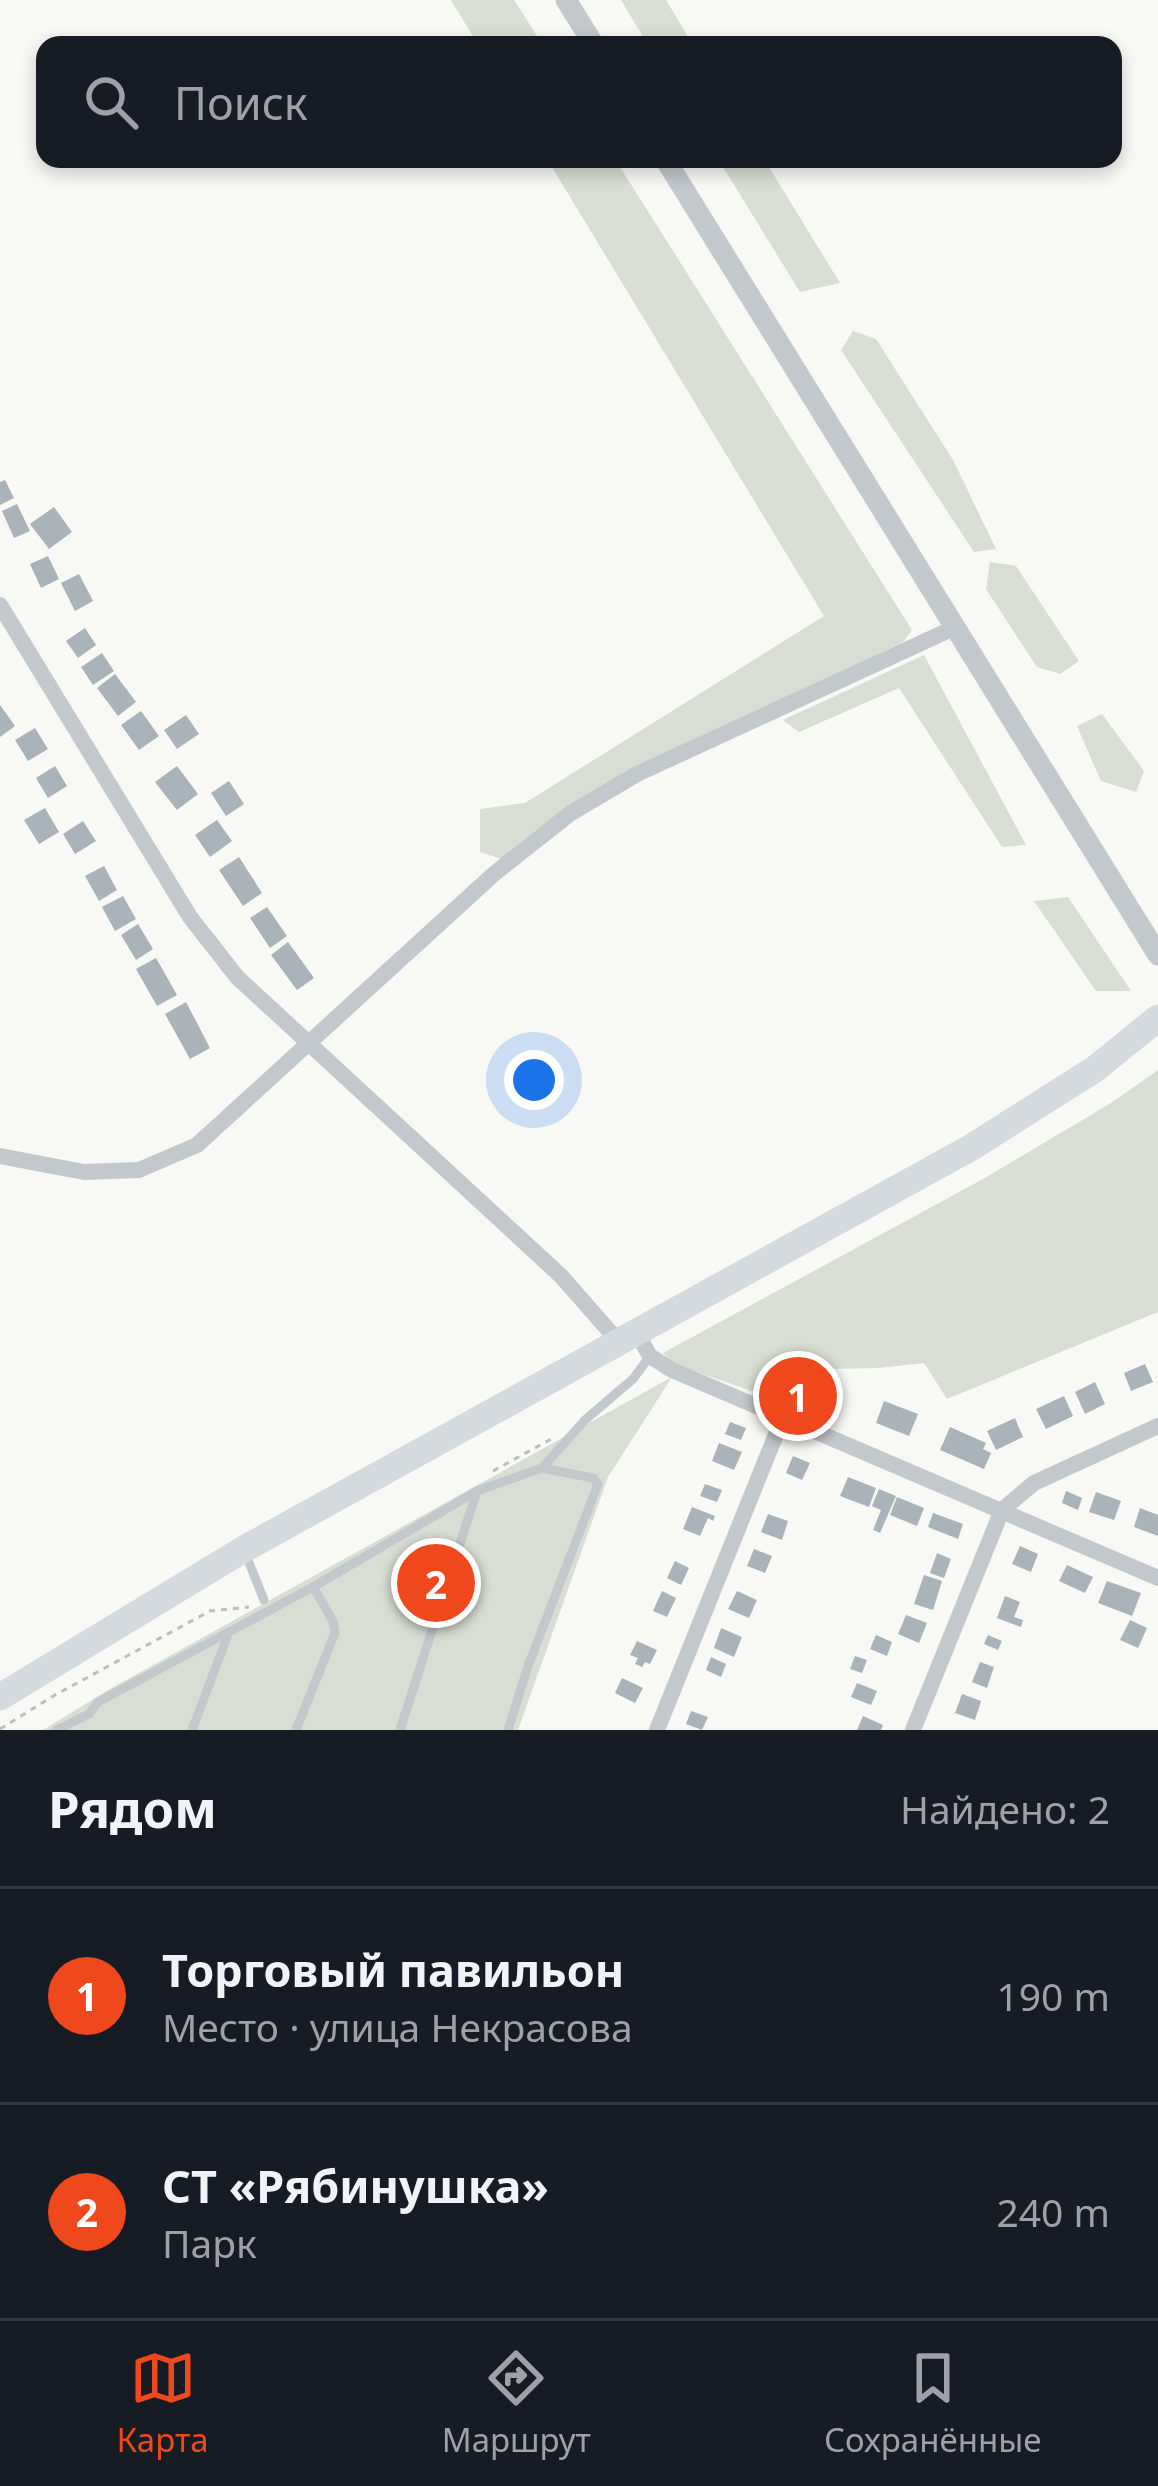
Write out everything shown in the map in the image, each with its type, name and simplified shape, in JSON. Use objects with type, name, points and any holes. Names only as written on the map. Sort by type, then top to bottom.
[{"type":"main road","points":[[0,1696],[244,1549],[635,1343],[1007,1126],[1095,1069],[1158,1018]]},
{"type":"street","points":[[566,0],[588,36]]},
{"type":"street","points":[[671,168],[1158,955]]},
{"type":"street","points":[[0,605],[190,917],[237,977],[635,1343],[672,1370],[1158,1578]]},
{"type":"street","points":[[0,1156],[84,1172],[139,1170],[196,1145],[495,873],[571,813],[637,774],[956,627]]},
{"type":"street","points":[[657,1730],[782,1417]]},
{"type":"street","points":[[913,1730],[1002,1510],[1034,1483],[1158,1426]]},
{"type":"lane","points":[[84,1730],[98,1702],[313,1587],[477,1491],[542,1468],[585,1420],[633,1378],[635,1343]]},
{"type":"lane","points":[[508,1730],[598,1484],[592,1478],[542,1468]]},
{"type":"lane","points":[[400,1730],[477,1491]]},
{"type":"lane","points":[[244,1549],[264,1600]]},
{"type":"lane","points":[[296,1730],[335,1633],[313,1587]]},
{"type":"lane","points":[[192,1730],[229,1632]]},
{"type":"lane","points":[[57,1730],[89,1714]]},
{"type":"path","points":[[484,1476],[585,1420]]},
{"type":"path","points":[[0,1729],[210,1611],[264,1600]]},
{"type":"shaded area","points":[[451,0],[514,0],[537,36],[473,36]]},
{"type":"shaded area","points":[[621,0],[666,0],[688,36],[643,36]]},
{"type":"shaded area","points":[[552,168],[621,168],[912,630],[903,642],[604,787],[502,859],[480,852],[480,809],[525,803],[824,616]]},
{"type":"shaded area","points":[[724,168],[770,168],[840,283],[800,292]]},
{"type":"shaded area","points":[[853,331],[876,339],[953,460],[996,549],[974,552],[841,350]]},
{"type":"shaded area","points":[[990,562],[1016,566],[1079,661],[1060,674],[1037,667],[986,589]]},
{"type":"shaded area","points":[[924,655],[1026,845],[1002,847],[899,688],[799,732],[783,720]]},
{"type":"shaded area","points":[[1102,714],[1144,771],[1136,792],[1101,781],[1077,726]]},
{"type":"shaded area","points":[[1068,897],[1131,991],[1096,991],[1034,901]]},
{"type":"shaded area","points":[[1158,1070],[1158,1312],[947,1399],[924,1363],[783,1370],[764,1378],[755,1392],[676,1365],[663,1353],[983,1179]]},
{"type":"shaded area","points":[[672,1377],[608,1477],[518,1730],[43,1730],[110,1689]]},
{"type":"building","points":[[5,480],[14,498],[0,505],[0,482]]},
{"type":"building","points":[[17,504],[30,531],[14,538],[2,511]]},
{"type":"building","points":[[54,507],[72,532],[49,549],[30,524]]},
{"type":"building","points":[[48,556],[59,579],[41,588],[30,564]]},
{"type":"building","points":[[79,574],[93,601],[75,611],[61,583]]},
{"type":"building","points":[[85,628],[96,645],[78,658],[66,641]]},
{"type":"building","points":[[102,653],[114,671],[93,685],[81,667]]},
{"type":"building","points":[[115,674],[136,702],[118,716],[97,688]]},
{"type":"building","points":[[0,705],[15,726],[0,737]]},
{"type":"building","points":[[141,711],[159,736],[139,750],[121,725]]},
{"type":"building","points":[[186,715],[199,734],[177,749],[164,730]]},
{"type":"building","points":[[35,728],[48,749],[28,761],[15,740]]},
{"type":"building","points":[[55,766],[67,786],[48,798],[36,778]]},
{"type":"building","points":[[177,766],[198,794],[177,810],[155,782]]},
{"type":"building","points":[[229,781],[244,804],[226,816],[211,793]]},
{"type":"building","points":[[45,808],[59,832],[39,844],[24,820]]},
{"type":"building","points":[[217,820],[232,841],[210,857],[195,835]]},
{"type":"building","points":[[83,821],[96,841],[75,854],[63,834]]},
{"type":"building","points":[[239,857],[262,893],[243,906],[219,870]]},
{"type":"building","points":[[104,866],[117,890],[99,901],[85,876]]},
{"type":"building","points":[[123,896],[136,919],[115,931],[102,907]]},
{"type":"building","points":[[267,907],[287,936],[270,948],[250,918]]},
{"type":"building","points":[[138,924],[153,949],[136,960],[121,935]]},
{"type":"building","points":[[288,942],[314,978],[297,990],[271,955]]},
{"type":"building","points":[[156,958],[177,995],[157,1006],[136,969]]},
{"type":"building","points":[[186,1002],[210,1048],[190,1059],[165,1014]]},
{"type":"building","points":[[1145,1364],[1153,1382],[1131,1391],[1124,1373]]},
{"type":"building","points":[[1095,1382],[1105,1404],[1085,1414],[1075,1392]]},
{"type":"building","points":[[792,1387],[809,1396],[805,1404],[787,1396]]},
{"type":"building","points":[[1064,1396],[1073,1416],[1046,1429],[1036,1409]]},
{"type":"building","points":[[884,1401],[918,1414],[909,1436],[876,1423]]},
{"type":"building","points":[[1015,1418],[1023,1437],[996,1450],[987,1431]]},
{"type":"building","points":[[730,1422],[746,1428],[741,1440],[725,1434]]},
{"type":"building","points":[[950,1427],[986,1443],[983,1449],[991,1453],[984,1469],[940,1450]]},
{"type":"building","points":[[719,1443],[742,1452],[734,1470],[712,1461]]},
{"type":"building","points":[[793,1456],[810,1463],[802,1480],[786,1473]]},
{"type":"building","points":[[848,1477],[876,1488],[869,1507],[840,1496]]},
{"type":"building","points":[[705,1484],[722,1490],[717,1502],[700,1496]]},
{"type":"building","points":[[879,1489],[896,1496],[880,1533],[873,1530],[881,1510],[872,1506]]},
{"type":"building","points":[[1066,1491],[1082,1498],[1078,1510],[1062,1503]]},
{"type":"building","points":[[1096,1492],[1121,1501],[1114,1520],[1089,1512]]},
{"type":"building","points":[[897,1497],[924,1508],[917,1526],[890,1515]]},
{"type":"building","points":[[692,1507],[715,1516],[713,1521],[708,1518],[700,1536],[683,1529]]},
{"type":"building","points":[[1140,1508],[1158,1515],[1158,1536],[1134,1527]]},
{"type":"building","points":[[933,1513],[963,1524],[958,1539],[928,1527]]},
{"type":"building","points":[[768,1514],[788,1521],[782,1540],[761,1532]]},
{"type":"building","points":[[1020,1546],[1038,1554],[1031,1572],[1012,1564]]},
{"type":"building","points":[[754,1549],[772,1556],[765,1573],[747,1566]]},
{"type":"building","points":[[937,1553],[951,1559],[944,1578],[930,1573]]},
{"type":"building","points":[[675,1561],[689,1568],[681,1585],[667,1578]]},
{"type":"building","points":[[1067,1565],[1093,1577],[1085,1593],[1059,1581]]},
{"type":"building","points":[[924,1575],[942,1581],[933,1610],[914,1604]]},
{"type":"building","points":[[1107,1581],[1141,1593],[1132,1616],[1098,1603]]},
{"type":"building","points":[[662,1591],[676,1598],[667,1617],[653,1611]]},
{"type":"building","points":[[737,1591],[757,1600],[749,1618],[728,1609]]},
{"type":"building","points":[[1005,1596],[1020,1602],[1014,1617],[1023,1620],[1021,1627],[997,1618]]},
{"type":"building","points":[[906,1615],[927,1623],[919,1643],[898,1634]]},
{"type":"building","points":[[1130,1620],[1147,1628],[1138,1648],[1120,1640]]},
{"type":"building","points":[[721,1628],[742,1637],[734,1657],[714,1648]]},
{"type":"building","points":[[876,1635],[892,1642],[887,1656],[870,1649]]},
{"type":"building","points":[[988,1635],[1002,1641],[998,1650],[984,1644]]},
{"type":"building","points":[[637,1641],[657,1650],[650,1664],[645,1662],[642,1667],[630,1655]]},
{"type":"building","points":[[855,1656],[867,1660],[862,1673],[850,1669]]},
{"type":"building","points":[[711,1657],[726,1664],[721,1677],[706,1670]]},
{"type":"building","points":[[980,1662],[994,1667],[987,1688],[972,1682]]},
{"type":"building","points":[[622,1678],[643,1688],[635,1703],[615,1693]]},
{"type":"building","points":[[857,1683],[877,1691],[871,1705],[851,1697]]},
{"type":"building","points":[[962,1694],[981,1701],[975,1720],[955,1713]]},
{"type":"building","points":[[691,1711],[708,1717],[702,1730],[686,1724]]},
{"type":"building","points":[[863,1716],[883,1725],[881,1730],[857,1730]]},
{"type":"place","name":"Торговый павильон","points":[[798,1396]]},
{"type":"place","name":"СТ «Рябинушка»","points":[[436,1583]]}]
